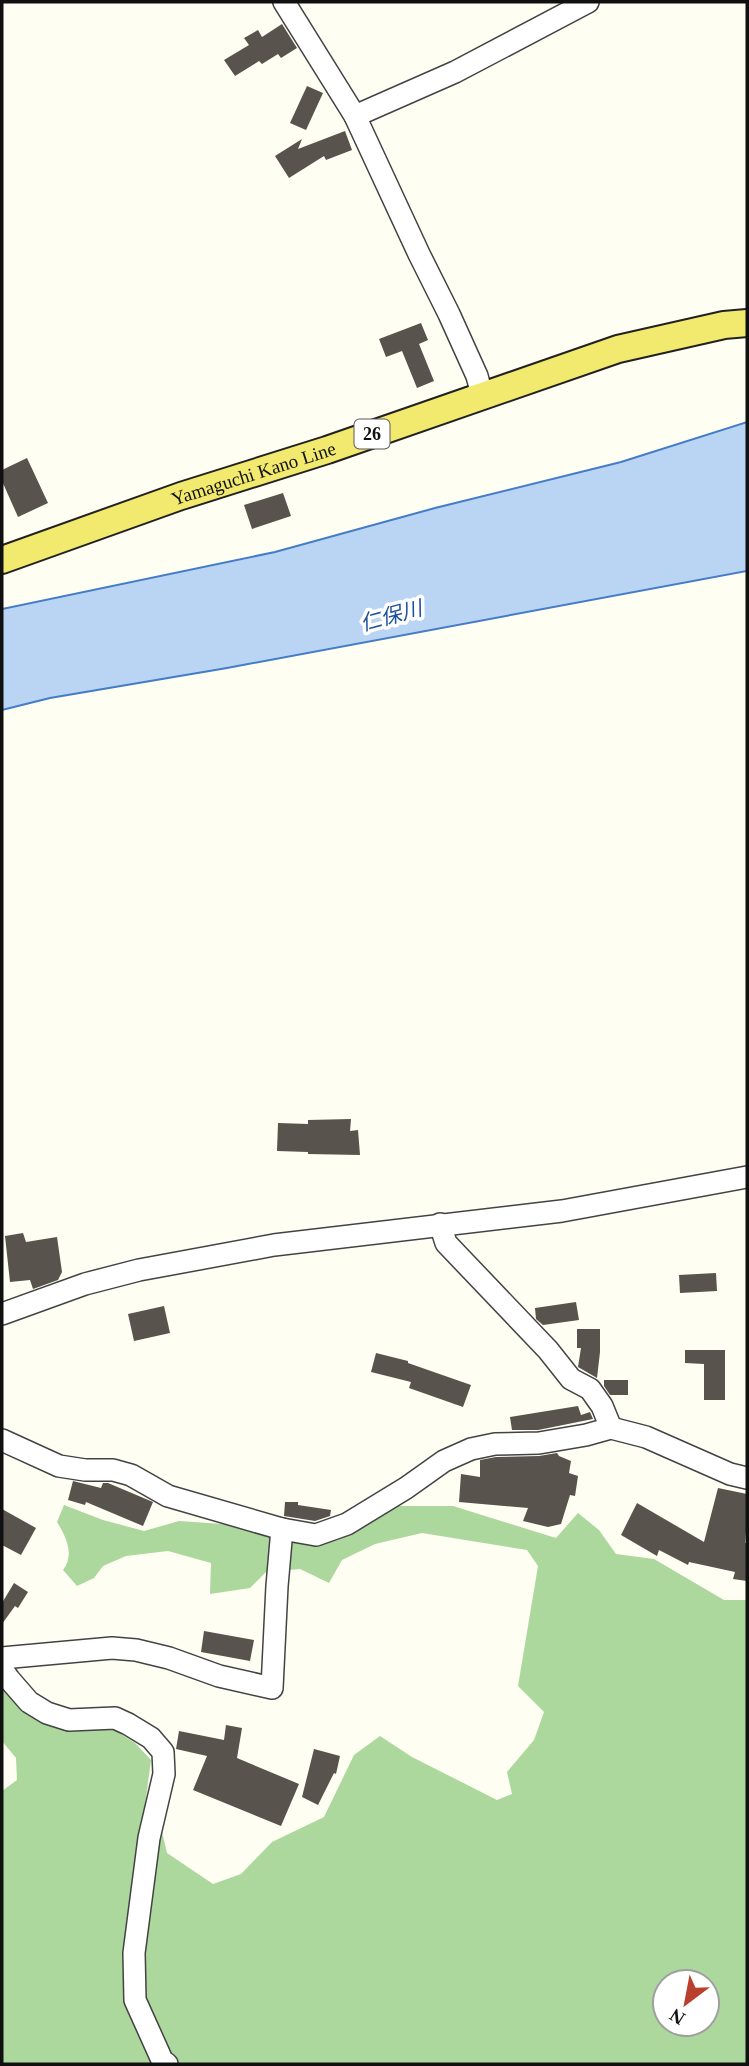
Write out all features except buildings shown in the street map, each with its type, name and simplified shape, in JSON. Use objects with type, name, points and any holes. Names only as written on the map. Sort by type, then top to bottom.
[{"type":"main road","name":"Yamaguchi Kano Line","points":[[2,561],[181,496],[327,450],[618,349],[724,325],[747,323]]},
{"type":"street","points":[[284,2],[355,116],[449,314],[477,376],[482,395]]},
{"type":"street","points":[[355,116],[455,72],[588,2]]},
{"type":"street","points":[[2,1314],[85,1284],[139,1270],[274,1245],[562,1210],[747,1177]]},
{"type":"street","points":[[440,1224],[446,1243],[548,1350],[571,1379],[590,1389],[602,1406],[611,1429]]},
{"type":"street","points":[[2,1440],[59,1466],[85,1471],[113,1470],[131,1475],[169,1496],[282,1530],[316,1535],[347,1524],[444,1461],[471,1449],[495,1444],[539,1443],[611,1429],[646,1437],[730,1474],[747,1478]]},
{"type":"street","points":[[2,1658],[112,1648],[136,1650],[169,1658],[219,1676],[272,1688],[276,1586],[282,1530]]},
{"type":"street","points":[[2,1668],[29,1702],[47,1713],[69,1720],[115,1718],[151,1738],[163,1752],[164,1774],[149,1838],[134,1953],[135,2000],[162,2060],[167,2064]]},
{"type":"green space","points":[[64,1505],[103,1520],[144,1531],[179,1521],[237,1525],[314,1545],[338,1540],[398,1506],[453,1506],[556,1538],[578,1513],[599,1530],[616,1554],[654,1559],[724,1600],[747,1600],[747,2064],[2,2064],[2,1791],[17,1780],[16,1758],[2,1741],[2,1683],[110,1727],[135,1743],[151,1760],[144,1813],[162,1832],[167,1853],[213,1884],[241,1874],[272,1842],[324,1817],[354,1755],[380,1736],[412,1757],[497,1800],[512,1794],[507,1772],[534,1740],[544,1712],[518,1686],[538,1566],[527,1550],[422,1533],[375,1544],[342,1560],[329,1583],[300,1569],[266,1572],[250,1588],[210,1594],[211,1563],[168,1551],[126,1556],[103,1566],[94,1578],[77,1586],[63,1570],[69,1552],[57,1522]]},
{"type":"water","name":"仁保川","points":[[747,422],[747,571],[227,668],[50,698],[2,710],[2,609],[275,552],[435,508],[621,462]]}]
